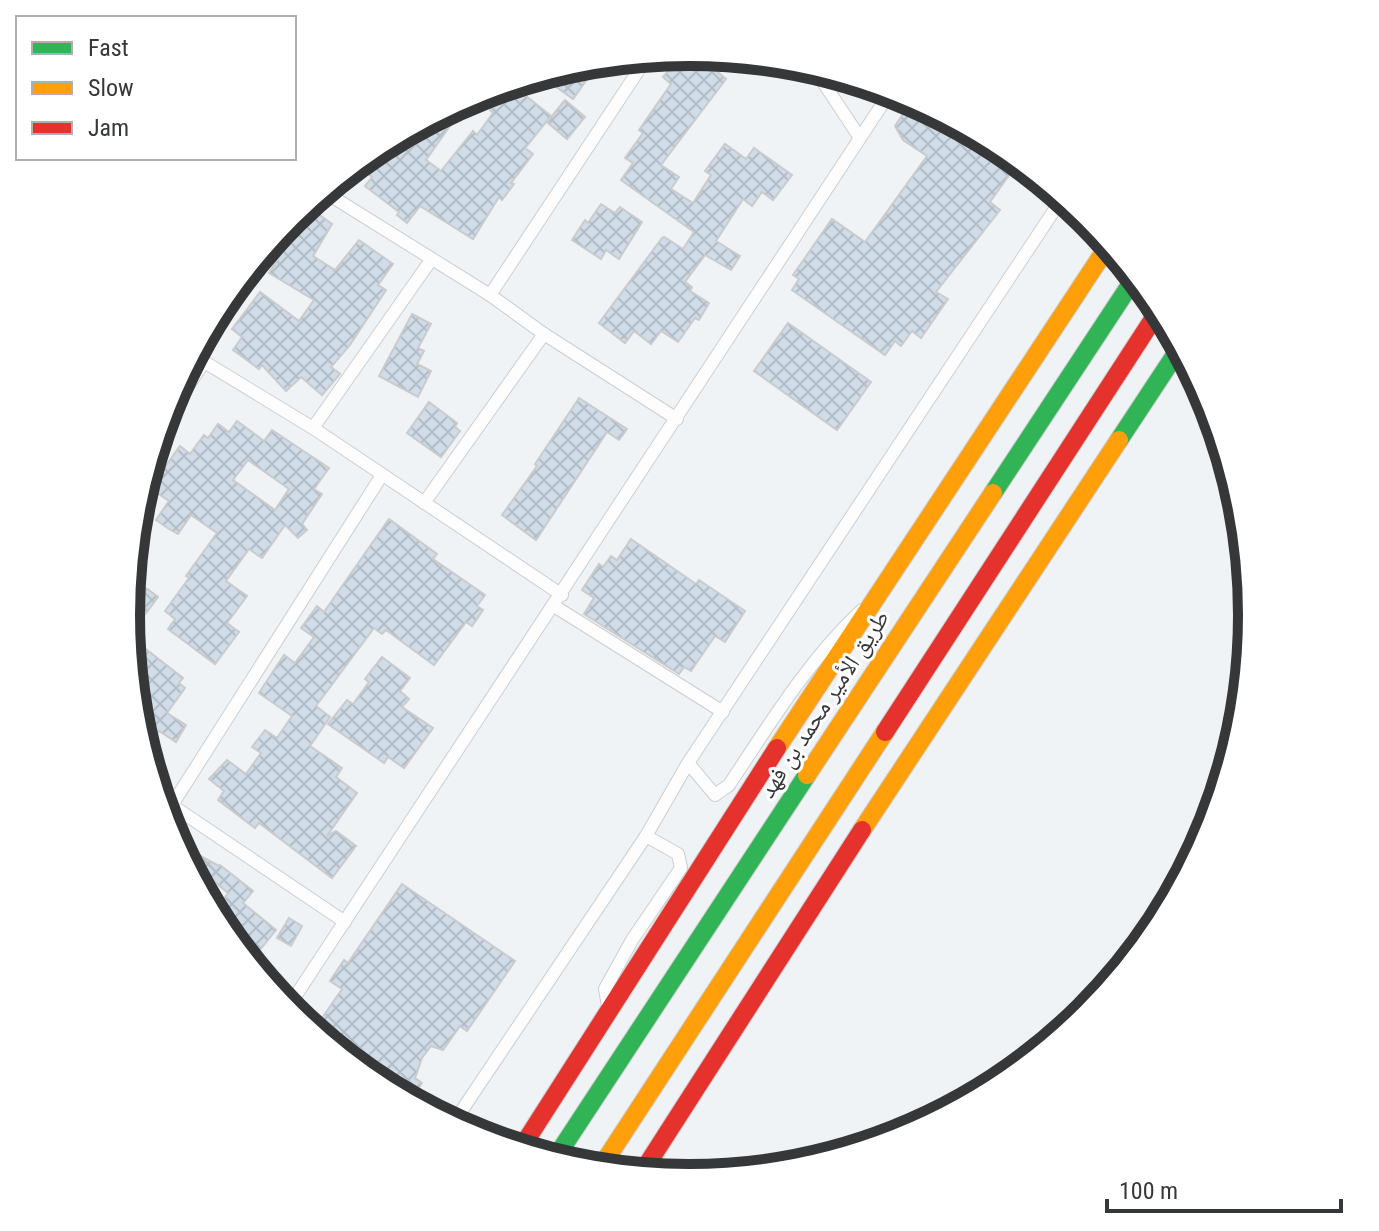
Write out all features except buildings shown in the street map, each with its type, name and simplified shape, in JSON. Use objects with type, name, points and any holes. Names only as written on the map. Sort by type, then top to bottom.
[{"type":"main road","points":[[526,1140],[737,809],[1103,253]]},
{"type":"main road","name":"طريق الأمير محمد بن فهد","points":[[561,1149],[1129,287]]},
{"type":"main road","points":[[607,1158],[793,878],[939,646],[1152,320]]},
{"type":"main road","points":[[648,1163],[858,836],[1174,358]]},
{"type":"street","points":[[490,295],[640,69]]},
{"type":"street","points":[[824,83],[860,138]]},
{"type":"street","points":[[295,997],[884,102]]},
{"type":"street","points":[[333,197],[490,295],[544,334],[677,419]]},
{"type":"street","points":[[459,1114],[646,836],[688,763],[1057,207]]},
{"type":"street","points":[[313,428],[431,260]]},
{"type":"street","points":[[424,503],[544,334]]},
{"type":"street","points":[[203,361],[313,428],[424,503],[558,601],[723,712]]},
{"type":"street","points":[[173,803],[382,475]]},
{"type":"street","points":[[688,763],[715,795],[729,785],[802,680],[847,624],[882,591]]},
{"type":"street","points":[[175,807],[345,922]]},
{"type":"street","points":[[609,1012],[605,989],[632,940],[681,868],[678,854],[646,836]]},
{"type":"traffic: fast","points":[[993,493],[1129,287]]},
{"type":"traffic: fast","points":[[1119,440],[1174,357]]},
{"type":"traffic: fast","points":[[561,1149],[807,775]]},
{"type":"traffic: slow","points":[[777,748],[1103,253]]},
{"type":"traffic: slow","points":[[862,830],[1119,440]]},
{"type":"traffic: slow","points":[[807,775],[993,493]]},
{"type":"traffic: slow","points":[[607,1158],[885,732]]},
{"type":"traffic: jam","points":[[885,732],[1152,320]]},
{"type":"traffic: jam","points":[[526,1140],[777,748]]},
{"type":"traffic: jam","points":[[648,1163],[862,830]]}]
